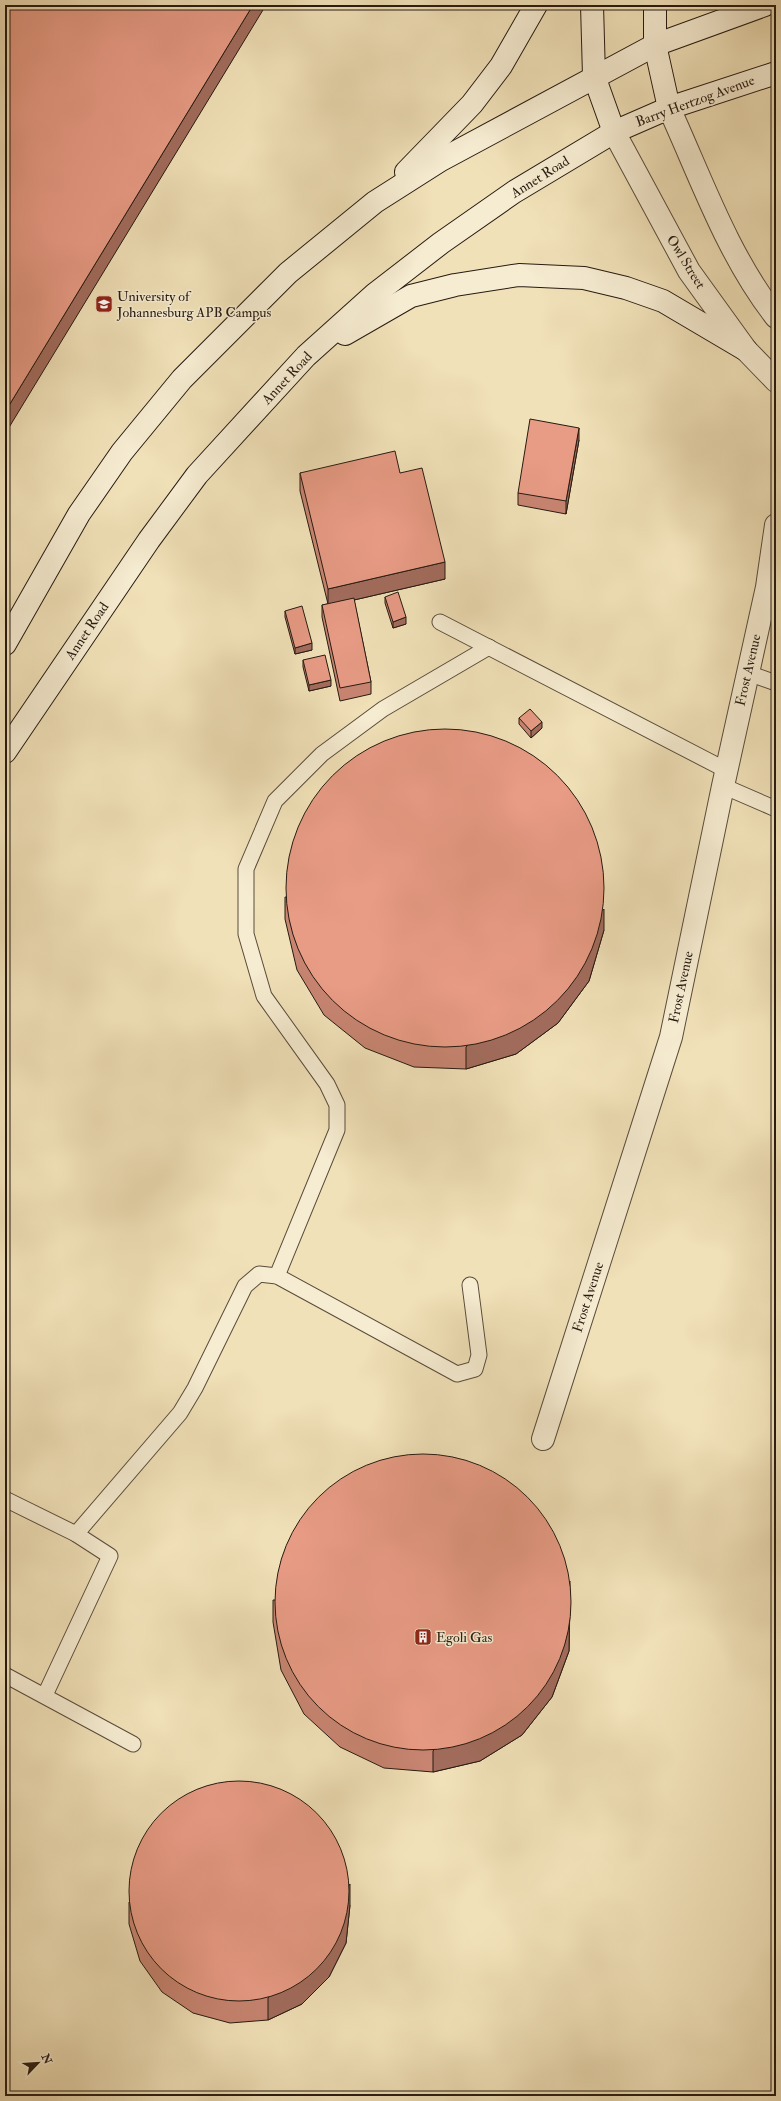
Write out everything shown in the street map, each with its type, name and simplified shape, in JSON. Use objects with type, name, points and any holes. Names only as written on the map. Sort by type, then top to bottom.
[{"type":"main road","points":[[376,202],[472,104],[501,66],[536,5]]},
{"type":"main road","points":[[592,5],[594,76],[614,132]]},
{"type":"main road","points":[[655,5],[655,45],[669,108],[722,226],[747,273],[776,316]]},
{"type":"main road","points":[[5,644],[79,514],[122,452],[182,379],[288,273],[376,202],[441,160],[594,76],[655,45],[765,5]]},
{"type":"main road","name":"Barry Hertzog Avenue","points":[[614,132],[669,108],[776,73]]},
{"type":"main road","name":"Owl Street","points":[[614,132],[689,271],[746,350],[776,381]]},
{"type":"main road","name":"Annet Road","points":[[5,752],[149,540],[197,475],[306,356],[375,294],[441,243],[514,192],[614,132]]},
{"type":"main road","points":[[306,356],[411,296],[455,285],[519,275],[584,278],[626,288],[663,301],[746,350]]},
{"type":"main road","name":"Frost Avenue","points":[[543,1439],[671,1037],[724,778],[767,587],[776,525]]},
{"type":"lane","points":[[440,622],[489,647],[724,778],[776,809]]},
{"type":"lane","points":[[277,1276],[337,1130],[337,1106],[327,1084],[264,996],[246,934],[246,869],[275,801],[322,754],[383,709],[489,647]]},
{"type":"lane","points":[[748,673],[776,683]]},
{"type":"lane","points":[[76,1534],[180,1413],[195,1388],[245,1286],[260,1274],[277,1276],[456,1374],[475,1368],[479,1355],[470,1285]]},
{"type":"lane","points":[[5,1499],[76,1534],[110,1556],[45,1696]]},
{"type":"lane","points":[[5,1675],[134,1744]]},
{"type":"building","points":[[5,5],[253,5],[5,412]]},
{"type":"building","points":[[530,419],[579,428],[566,501],[518,493]]},
{"type":"building","points":[[395,451],[400,473],[422,468],[445,562],[328,589],[300,473]]},
{"type":"building","points":[[398,592],[406,617],[393,622],[385,597]]},
{"type":"building","points":[[354,598],[371,682],[340,688],[322,605]]},
{"type":"building","points":[[302,606],[312,643],[295,648],[285,611]]},
{"type":"building","points":[[325,655],[331,680],[309,685],[303,660]]},
{"type":"building","points":[[530,709],[542,722],[531,731],[519,718]]},
{"type":"building","points":[[445,729],[476,732],[506,741],[520,748],[546,765],[568,787],[585,813],[592,827],[601,857],[604,888],[601,919],[592,949],[585,963],[568,989],[546,1011],[520,1028],[506,1035],[476,1044],[445,1047],[414,1044],[384,1035],[370,1028],[344,1011],[322,989],[305,963],[298,949],[289,919],[286,888],[289,857],[298,827],[305,813],[322,787],[344,765],[370,748],[384,741],[414,732]]},
{"type":"building","name":"Egoli Gas","points":[[423,1454],[452,1457],[480,1465],[505,1479],[528,1497],[546,1520],[560,1545],[568,1573],[571,1602],[568,1631],[560,1659],[546,1684],[528,1707],[505,1725],[480,1739],[452,1747],[423,1750],[394,1747],[366,1739],[341,1725],[318,1707],[300,1684],[286,1659],[278,1631],[275,1602],[278,1573],[286,1545],[300,1520],[318,1497],[341,1479],[366,1465],[394,1457]]},
{"type":"building","points":[[239,1781],[260,1783],[291,1794],[317,1813],[336,1839],[347,1870],[349,1891],[347,1912],[336,1943],[317,1969],[291,1988],[260,1999],[239,2001],[218,1999],[187,1988],[161,1969],[142,1943],[131,1912],[129,1891],[131,1870],[142,1839],[161,1813],[187,1794],[218,1783]]},
{"type":"place","name":"University of Johannesburg APB Campus","points":[[104,304]]},
{"type":"place","name":"Egoli Gas","points":[[423,1637]]}]
